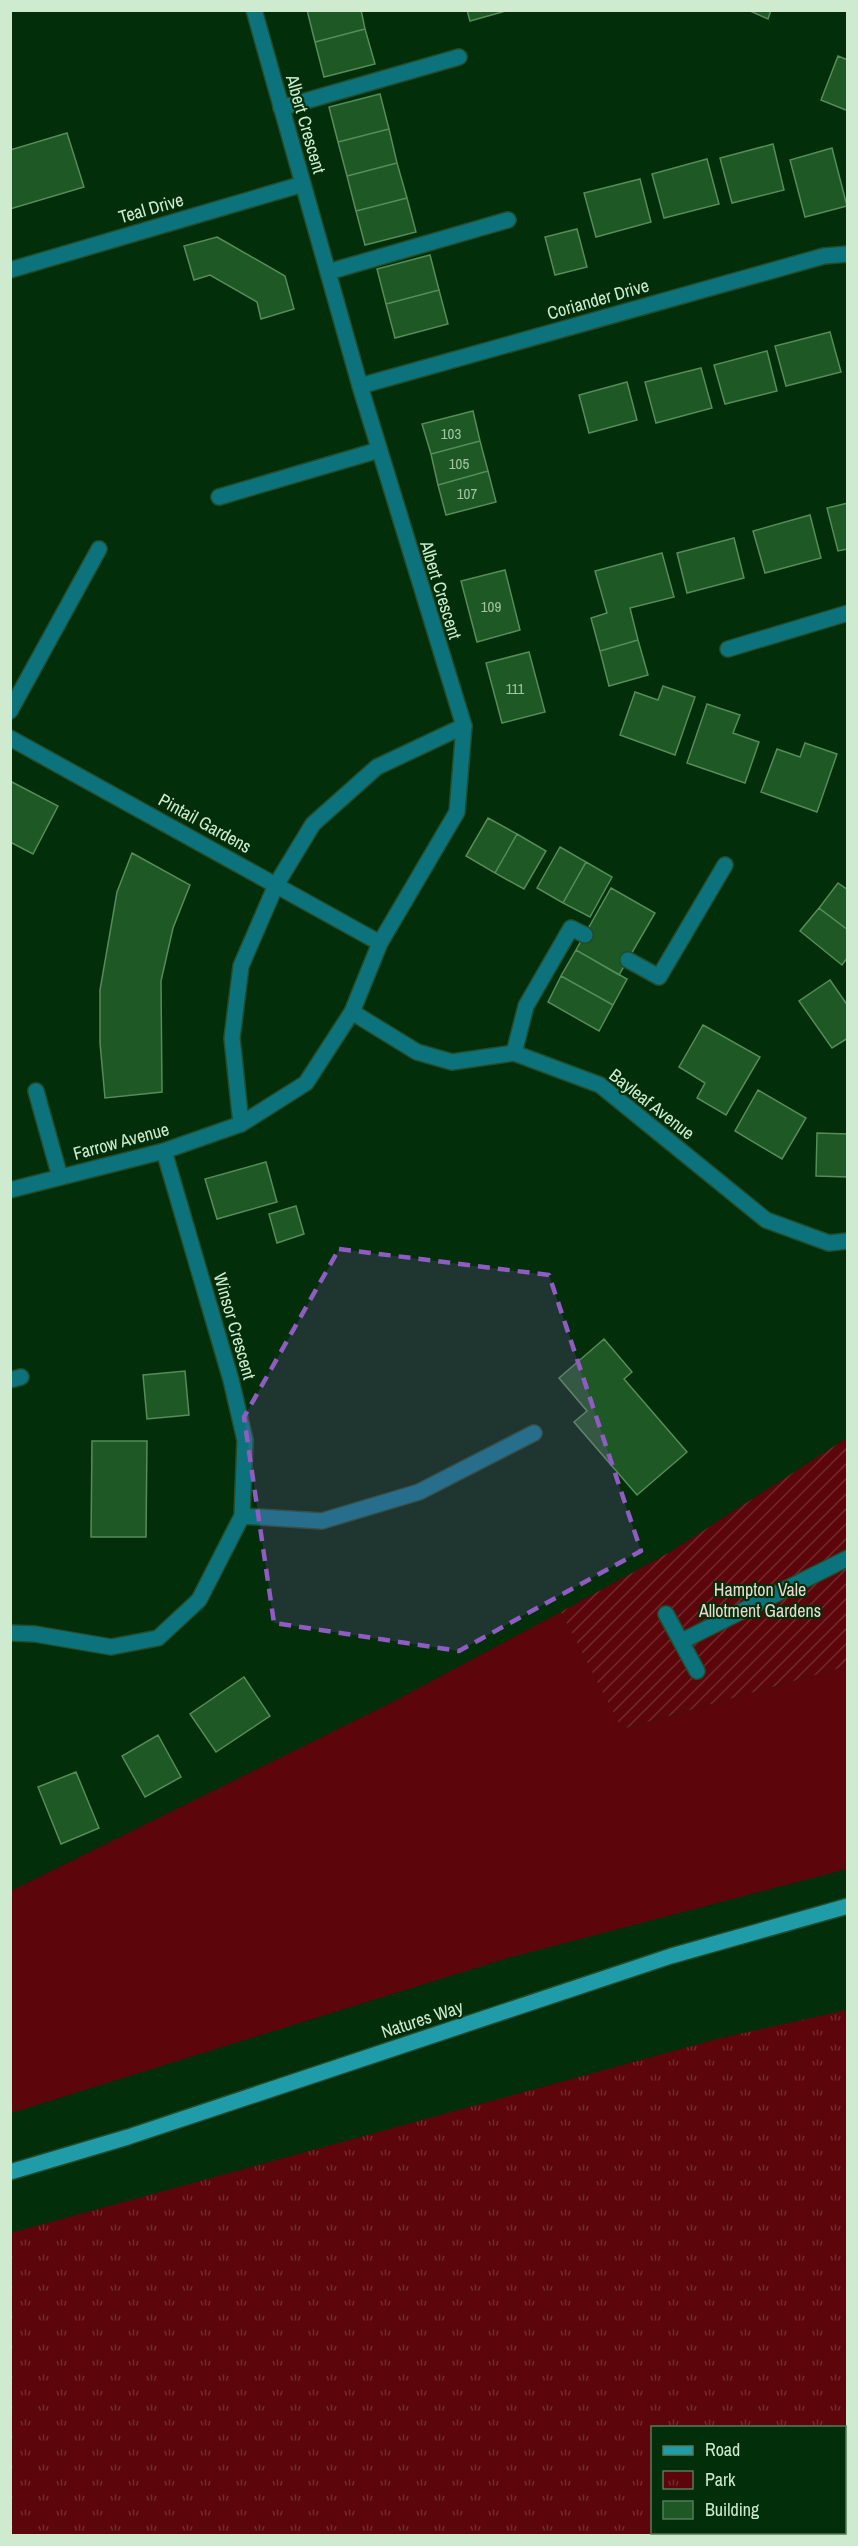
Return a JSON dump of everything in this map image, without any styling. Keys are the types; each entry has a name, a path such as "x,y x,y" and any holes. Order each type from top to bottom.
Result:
{"street":[{"name":"Albert Crescent","path":"241,1124 306,1083 352,1012 380,943 457,812 464,726 360,386 254,10"},
{"path":"281,108 459,57"},
{"name":"Teal Drive","path":"10,270 303,184"},
{"path":"328,272 508,220"},
{"name":"Coriander Drive","path":"360,386 824,256 848,254"},
{"path":"219,497 379,450"},
{"path":"10,711 99,549"},
{"path":"728,649 848,613"},
{"path":"241,1124 232,1038 241,966 276,885 313,824 377,767 464,726"},
{"name":"Pintail Gardens","path":"10,738 380,943"},
{"path":"628,960 659,977 725,865"},
{"path":"514,1053 526,1006 571,928 585,935"},
{"name":"Bayleaf Avenue","path":"352,1012 417,1052 452,1062 514,1053 600,1085 766,1220 829,1243 848,1241"},
{"path":"36,1091 60,1177"},
{"name":"Farrow Avenue","path":"10,1190 164,1150 241,1124"},
{"name":"Winsor Crescent","path":"10,1633 34,1634 111,1647 159,1638 199,1600 242,1516 245,1440 231,1380 164,1150"},
{"path":"242,1516 322,1521 419,1491 534,1433"},
{"path":"682,1641 848,1558"},
{"path":"666,1614 697,1671"},
{"name":"Natures Way","path":"10,2172 128,2137 671,1956 848,1906"}],"highlighted area":[{"path":"339,1249 549,1275 641,1551 459,1651 274,1623 244,1417"}],"green space":[{"name":"Hampton Vale Allotment Gardens","path":"847,1438 847,1666 622,1729 561,1612 672,1551"},
{"path":"561,1612 623,1729 847,1666 847,1869 508,1958 11,2113 11,1891 391,1703"},
{"path":"847,2010 847,2535 11,2535 11,2233 721,2038"}],"building":[{"path":"307,10 361,10 365,29 315,42"},
{"path":"467,10 506,10 506,11 470,21"},
{"path":"748,10 771,10 768,19"},
{"path":"365,29 375,64 324,77 315,42"},
{"path":"838,56 848,60 848,111 821,100"},
{"path":"380,94 389,129 338,142 329,107"},
{"path":"389,129 397,163 347,176 338,142"},
{"path":"67,133 84,187 10,209 10,150"},
{"path":"773,144 784,190 732,203 720,158"},
{"path":"832,148 847,206 805,217 790,160"},
{"path":"707,159 719,204 664,218 652,174"},
{"path":"397,163 407,198 356,211 347,176"},
{"path":"640,179 651,222 596,237 584,193"},
{"path":"407,198 416,232 365,245 356,211"},
{"path":"577,229 587,267 555,275 545,237"},
{"path":"217,237 285,276 294,309 261,319 257,302 210,275 194,280 184,246"},
{"path":"430,255 439,290 386,304 377,269"},
{"path":"439,290 448,324 395,338 386,304"},
{"path":"830,332 841,372 786,386 775,346"},
{"path":"767,351 777,391 725,404 714,365"},
{"path":"701,368 712,408 656,423 645,382"},
{"path":"627,382 637,420 589,433 579,395"},
{"path":"473,411 480,441 431,454 422,424"},
{"path":"480,441 488,471 438,485 431,454"},
{"path":"488,471 496,502 446,515 438,485"},
{"path":"848,503 848,549 838,551 827,508"},
{"path":"810,515 821,558 765,573 753,531"},
{"path":"734,538 744,578 687,593 677,553"},
{"path":"662,553 674,597 630,608 638,640 600,651 591,618 607,613 595,571"},
{"path":"505,570 520,630 477,642 461,581"},
{"path":"638,640 648,675 609,686 600,651"},
{"path":"529,652 545,712 502,723 486,663"},
{"path":"663,686 695,697 675,755 620,735 635,692 658,700"},
{"path":"707,704 740,715 733,733 759,742 745,783 687,763"},
{"path":"805,743 837,754 817,812 761,792 777,749 800,757"},
{"path":"10,781 58,806 33,854 10,842"},
{"path":"488,818 517,834 495,873 466,856"},
{"path":"517,834 546,851 524,889 495,873"},
{"path":"560,847 586,862 563,903 537,888"},
{"path":"132,853 190,885 173,928 161,981 162,1092 105,1098 100,1043 100,990 117,892"},
{"path":"586,862 612,877 590,917 563,903"},
{"path":"838,883 848,890 848,930 819,908"},
{"path":"611,888 655,913 619,975 576,950"},
{"path":"819,908 848,930 848,957 842,965 800,931"},
{"path":"576,950 627,979 613,1005 561,976"},
{"path":"561,976 613,1005 599,1031 548,1002"},
{"path":"830,980 848,1006 848,1038 832,1048 799,1001"},
{"path":"703,1025 760,1057 726,1115 697,1098 705,1083 679,1067"},
{"path":"758,1090 806,1118 782,1159 735,1131"},
{"path":"817,1133 848,1134 848,1177 816,1176"},
{"path":"266,1162 277,1202 217,1219 205,1179"},
{"path":"296,1206 304,1234 277,1243 269,1214"},
{"path":"604,1339 632,1372 624,1379 687,1452 637,1495 574,1422 587,1411 559,1378"},
{"path":"185,1371 189,1415 147,1419 143,1375"},
{"path":"92,1441 147,1441 146,1537 91,1537"},
{"path":"244,1677 270,1716 216,1752 190,1714"},
{"path":"158,1735 181,1777 145,1797 122,1756"},
{"path":"76,1772 99,1828 61,1844 38,1787"}]}
